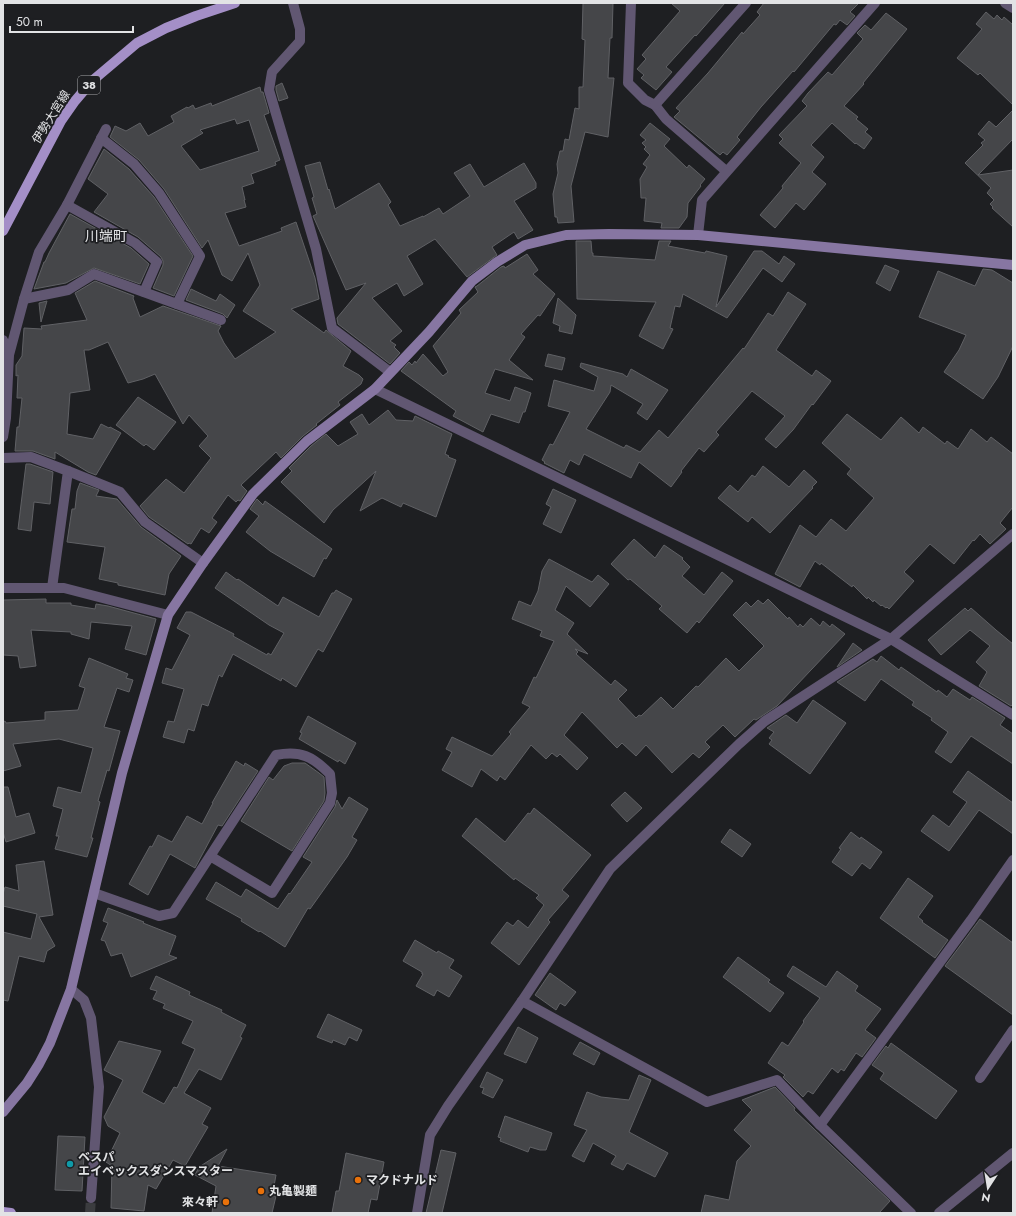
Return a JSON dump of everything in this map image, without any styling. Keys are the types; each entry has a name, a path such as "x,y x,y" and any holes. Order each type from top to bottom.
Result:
{"main road":[{"name":"伊勢大宮線","path":"3,230 61,121 92,81 137,43 166,28 235,3"},
{"path":"3,1212 11,1213"}],"street":[{"path":"293,3 300,29 300,42 272,72 269,90 316,249 332,328 390,372"},
{"path":"631,3 628,83 645,100 655,105 666,119 726,171"},
{"path":"655,105 746,3"},
{"path":"698,235 702,200 875,3"},
{"path":"1005,3 1013,8"},
{"path":"3,437 6,418 10,355 24,299 39,252 67,205 103,133 134,164 159,193 200,256 178,304"},
{"path":"67,205 135,243 157,262 144,292"},
{"path":"3,1112 27,1083 39,1064 50,1043 71,989 122,773 168,615 203,563 253,494 307,441 374,389 429,332 472,281 497,262 525,245 566,235 698,235 1013,265"},
{"path":"24,299 68,290 94,274 221,320"},
{"path":"3,340 10,355"},
{"path":"374,389 891,639 1013,715"},
{"path":"3,458 31,457 120,492 145,522 203,563"},
{"path":"52,588 68,471"},
{"path":"417,1213 430,1135 448,1106 522,1001 610,868 739,744 765,721 891,639 1013,534"},
{"path":"3,588 64,588 168,615"},
{"path":"94,893 159,916 173,913 210,856 276,756 287,753 298,753 305,755 316,761 330,774 332,793 330,803 272,893 210,856"},
{"path":"820,1125 971,920 1013,860"},
{"path":"71,989 84,1000 91,1018 98,1087 91,1198"},
{"path":"522,1001 707,1102 777,1080 820,1125 911,1213"},
{"path":"980,1078 1013,1030"},
{"path":"939,1213 1013,1153"}],"building":[{"path":"583,3 613,3 612,38 610,38 608,78 614,78 608,137 585,132 571,186 574,222 558,223 557,217 555,217 553,194 558,173 557,164 560,151 563,151 565,139 569,140 575,108 579,109 579,87 583,87 585,40 582,39"},
{"path":"671,3 725,3 666,67 672,72 656,90 641,78 644,75 637,69 646,59 642,55 680,11"},
{"path":"764,3 859,3 850,12 855,16 847,25 840,20 836,25 834,24 794,72 793,71 761,107 737,137 740,140 727,155 723,152 720,155 674,117 680,111 676,108 708,73 742,32 743,34 760,15 757,12"},
{"path":"986,12 994,19 997,15 1002,20 1004,17 1013,25 1013,105 980,73 978,75 957,58 982,29 976,24"},
{"path":"886,13 907,29 863,83 864,84 844,106 858,117 856,119 868,129 865,132 872,138 864,149 856,143 855,144 832,123 811,145 824,157 812,172 826,184 804,210 796,203 775,228 760,215 783,188 782,186 801,163 779,143 783,139 779,135 807,106 802,101 808,93 828,72 832,75 863,39 857,33 865,25 871,30"},
{"path":"282,83 288,98 279,101 276,86"},
{"path":"260,87 261,92 263,92 269,113 264,115 280,160 275,162 276,165 251,174 254,183 242,187 246,207 225,213 239,246 282,231 281,228 296,222 315,278 319,299 291,309 324,333 326,330 351,351 343,366 363,379 361,384 338,402 340,405 316,424 317,425 303,436 281,458 276,452 241,485 247,491 240,501 238,500 236,502 228,495 212,518 217,522 209,533 201,528 191,544 188,544 149,517 140,506 166,479 184,493 211,458 199,446 208,436 189,415 183,424 155,374 128,383 108,342 89,350 84,350 90,390 70,393 67,434 93,439 101,424 121,433 96,475 88,472 55,452 55,459 33,451 15,451 22,398 17,398 18,375 16,376 16,365 22,356 24,328 42,329 41,326 87,320 75,293 95,281 134,296 133,298 140,317 163,306 221,326 218,331 235,359 276,332 243,311 260,285 248,253 232,281 222,275 208,240 202,248 164,189 139,160 110,137 115,126 126,131 140,123 148,136 174,122 171,116 187,107 188,108 193,105 195,109 211,103 212,106","holes":["235,119 237,124 249,120 259,151 200,170 181,146 203,133 200,130"]},
{"path":"1013,110 1013,139 978,175 1013,170 1013,227 992,208 993,207 990,204 994,200 987,193 991,188 965,163 983,145 981,143 985,140 978,134 989,121 996,127"},
{"path":"650,123 670,139 664,146 687,168 689,165 705,179 688,203 687,217 679,228 661,228 662,223 644,221 646,198 641,198 640,179 647,167 643,164 650,155 644,149 646,147 642,143 646,140 640,135"},
{"path":"104,149 129,169 154,197 193,256 174,296 153,288 163,265 161,257 138,237 94,212 108,194 88,179"},
{"path":"320,162 335,209 379,183 391,202 388,205 400,226 423,217 439,208 443,214 470,196 454,173 470,164 484,187 524,163 536,183 536,188 514,201 533,230 518,239 514,232 492,247 497,255 467,277 435,239 407,256 423,284 404,296 397,283 372,298 402,331 390,341 396,345 394,347 400,353 390,364 338,324 337,318 366,283 346,290 313,216 317,214 312,198 314,197 305,166"},
{"path":"70,214 131,248 149,264 140,284 94,268 66,283 34,289 44,262"},
{"path":"576,241 591,241 593,256 655,260 659,241 671,241 668,246 705,253 706,251 727,256 716,307 754,251 762,251 779,264 784,256 795,264 782,282 763,268 727,318 683,294 680,307 675,306 670,328 673,329 663,349 639,336 656,302 577,299"},
{"path":"527,254 538,270 533,274 555,294 540,316 538,315 521,334 525,337 509,360 533,380 495,369 485,393 510,401 515,387 531,393 525,412 523,412 519,423 491,414 483,432 453,416 456,411 401,371 409,362 412,365 415,361 416,363 423,354 443,376 448,372 433,346 461,313 459,310 478,292 475,287 501,267 504,266 505,268"},
{"path":"885,265 899,271 890,291 876,283"},
{"path":"983,269 992,270 1013,283 1013,346 998,377 983,399 944,372 959,350 966,335 919,317 938,271 975,286"},
{"path":"191,289 216,301 220,294 235,305 227,318 223,314 186,300"},
{"path":"788,292 806,304 776,350 812,376 816,370 831,381 793,430 776,448 765,439 785,416 752,391 716,432 719,435 704,452 699,448 681,471 682,472 671,487 639,462 631,478 584,454 579,465 570,460 564,473 544,463 545,462 542,460 550,444 553,445 570,412 548,406 554,380 594,391 598,377 580,367 581,363 623,374 627,377 631,369 668,390 647,420 637,413 643,404 611,385 610,392 586,429 624,448 626,445 640,452 659,430 668,438 743,348 744,349 768,313 773,316"},
{"path":"558,298 576,315 572,334 559,331 560,326 553,323"},
{"path":"47,301 41,322 39,303"},
{"path":"548,354 565,358 562,370 545,366"},
{"path":"138,397 176,422 154,450 146,444 144,446 116,425"},
{"path":"388,410 396,420 413,421 415,416 452,434 445,454 456,460 436,517 403,503 401,507 382,498 360,511 376,471 333,510 324,523 281,482 292,471 289,468 311,446 326,434 338,446 358,434 350,422 362,414 369,425"},
{"path":"847,414 881,440 901,417 919,433 923,427 945,444 947,441 958,449 971,429 987,442 991,437 1013,454 1013,507 1000,523 1006,529 990,544 980,534 974,541 973,540 954,564 930,544 904,572 914,581 889,609 882,605 881,606 874,600 873,602 868,597 867,599 853,585 852,587 821,563 820,565 815,561 800,587 775,574 800,525 816,537 831,519 846,531 874,498 847,474 851,469 822,443"},
{"path":"26,464 53,472 50,504 34,502 31,531 18,529"},
{"path":"763,466 789,487 804,470 817,482 770,533 752,517 748,522 718,498 730,485 738,492 752,475 755,477"},
{"path":"80,483 99,490 96,496 117,499 141,527 181,556 169,574 165,595 118,585 118,583 99,579 105,547 67,542 72,509 75,509 77,491"},
{"path":"553,489 576,500 561,533 543,524 551,507 546,504"},
{"path":"257,499 263,505 265,501 332,549 326,559 324,558 314,577 270,551 246,532 259,516 250,509"},
{"path":"634,539 655,558 664,545 683,558 682,559 690,567 682,576 704,595 722,572 733,581 699,623 697,621 687,633 659,609 662,606 630,579 628,580 611,564"},
{"path":"549,559 592,582 598,575 609,584 590,607 566,586 555,610 574,623 567,634 588,654 575,649 578,652 576,654 611,685 615,680 627,690 618,699 636,718 639,715 641,716 661,697 673,709 696,686 698,687 726,658 739,671 764,646 733,615 746,602 751,607 758,600 763,604 768,599 798,627 800,624 803,627 811,618 820,626 823,621 830,627 832,624 845,634 777,706 756,720 754,719 735,737 723,725 705,742 710,747 699,758 693,753 672,773 646,745 636,756 622,743 617,748 582,712 564,735 588,758 577,770 560,754 557,757 552,753 546,759 531,745 505,780 500,776 497,781 481,769 472,787 442,770 452,752 446,749 452,737 492,756 511,734 509,732 530,707 522,703 534,677 536,678 554,641 540,636 542,631 512,619 519,601 531,606 538,591 542,571"},
{"path":"226,572 278,606 283,597 319,617 332,593 336,590 352,599 323,652 318,649 296,687 282,678 281,681 233,654 222,677 219,675 208,706 202,704 194,731 188,729 184,743 163,737 168,721 174,722 184,689 162,683 166,668 172,670 190,635 177,628 186,612 191,612 234,634 233,636 267,655 268,653 271,655 284,633 269,625 215,588"},
{"path":"46,599 46,603 71,603 71,605 95,609 96,604 108,606 156,619 146,655 125,649 132,626 91,622 89,639 71,634 71,632 31,630 36,666 20,668 18,656 3,655 3,600"},
{"path":"965,608 968,611 971,608 1013,644 1013,704 1011,706 979,686 987,672 976,662 990,646 970,630 941,655 928,640"},
{"path":"853,643 862,650 837,667"},
{"path":"881,656 899,670 901,667 937,692 938,690 947,697 953,689 970,700 972,697 1005,718 1000,725 1013,734 1013,764 971,736 951,763 935,752 948,732 931,720 932,718 912,705 914,702 881,679 865,701 837,682 873,659 877,662"},
{"path":"89,658 128,674 126,678 133,680 129,692 117,688 104,727 120,731 109,771 107,770 98,801 100,802 91,838 93,838 87,857 55,849 59,836 56,836 63,809 53,806 58,787 81,793 93,748 59,739 13,744 21,766 3,771 3,722 45,720 45,712 78,710 85,688 79,686"},
{"path":"813,700 846,723 810,774 769,744 772,740 769,738 774,732 767,728 786,715 797,723"},
{"path":"308,716 356,743 345,764 339,760 338,762 299,739 302,733 300,732"},
{"path":"236,761 244,766 245,763 258,771 222,826 218,825 195,868 170,854 148,895 129,884 150,846 152,847 158,835 172,842 187,816 202,824"},
{"path":"292,763 305,763 324,777 325,793 324,801 292,851 241,821 269,777 273,780 284,766"},
{"path":"968,771 1013,803 1013,834 979,810 949,851 921,831 933,815 949,827 967,802 953,792"},
{"path":"3,787 8,787 16,817 29,813 35,833 6,842 3,832"},
{"path":"625,792 642,808 627,822 611,805"},
{"path":"349,797 368,809 352,837 357,840 347,857 310,909 308,908 285,947 241,921 242,919 206,899 216,882 241,897 246,889 278,909 312,862 303,857 335,807 337,800 342,809"},
{"path":"534,808 591,855 562,890 569,896 548,920 550,922 519,965 491,943 507,922 513,926 518,920 528,928 544,905 536,898 539,895 515,878 514,880 462,836 476,818 505,842 528,813 530,814"},
{"path":"730,829 751,844 742,857 721,842"},
{"path":"851,832 860,839 861,837 882,852 870,869 862,863 852,876 832,862 841,849 839,848"},
{"path":"44,861 53,915 39,917 55,946 47,951 44,962 19,956 8,1001 3,1000 3,932 31,939 37,914 3,906 3,894 5,887 19,891 16,865"},
{"path":"908,878 933,896 918,917 923,921 922,922 948,940 935,958 880,918"},
{"path":"108,908 176,936 169,955 177,958 131,977 122,953 111,956 105,941 101,940 108,923 103,921"},
{"path":"980,919 1013,943 1013,1015 945,966"},
{"path":"415,940 437,953 438,951 454,960 449,968 462,976 449,997 437,990 434,996 416,986 423,974 422,972 403,961"},
{"path":"738,957 770,980 768,982 784,993 770,1012 723,977"},
{"path":"793,966 826,987 837,971 858,986 855,991 881,1009 865,1030 876,1038 862,1057 856,1053 844,1071 841,1069 838,1073 832,1068 813,1094 808,1091 803,1097 783,1077 785,1075 768,1063 782,1042 788,1046 804,1022 803,1021 820,998 787,976"},
{"path":"550,973 576,992 565,1006 560,1003 556,1010 535,995"},
{"path":"156,976 190,992 189,995 222,1010 221,1012 246,1025 240,1037 242,1038 221,1080 199,1069 184,1093 211,1108 202,1124 208,1127 185,1166 173,1160 156,1189 148,1185 144,1211 111,1208 112,1166 106,1162 120,1133 108,1126 104,1117 123,1080 104,1070 119,1041 161,1051 142,1092 164,1104 174,1087 177,1088 195,1049 182,1043 193,1021 163,1008 165,1004 153,999 157,991 150,989"},
{"path":"328,1014 362,1030 357,1041 349,1037 345,1045 333,1040 332,1043 317,1037"},
{"path":"518,1027 538,1038 526,1063 504,1054"},
{"path":"580,1042 600,1053 594,1065 573,1054"},
{"path":"891,1043 957,1091 936,1119 880,1079 884,1073 872,1065 886,1046 888,1048"},
{"path":"487,1072 503,1080 493,1098 482,1093 484,1088 480,1087"},
{"path":"639,1075 651,1080 629,1132 668,1153 655,1177 627,1163 623,1170 611,1164 616,1156 593,1143 584,1162 572,1156 587,1130 574,1125 587,1092 601,1097 629,1100"},
{"path":"775,1087 795,1108 794,1110 890,1201 879,1213 701,1213 705,1195 729,1200 737,1161 751,1146 734,1130 752,1110 742,1100"},
{"path":"505,1116 552,1133 546,1150 530,1147 528,1152 500,1141 501,1138 498,1137"},
{"name":"ベスパ エイベックスダンスマスター","path":"58,1136 85,1137 82,1191 55,1190"},
{"path":"227,1149 218,1166 276,1175 274,1196 276,1196 272,1213 212,1213 216,1186 195,1175 199,1167"},
{"path":"441,1150 456,1153 442,1213 426,1213"},
{"name":"マクドナルド","path":"346,1153 384,1162 377,1200 371,1199 368,1213 332,1213 336,1191 339,1191"}],"tunnel":[{"path":"90,1213 91,1198"}],"place":[{"name":"ベスパ エイベックスダンスマスター","path":"70,1164"},
{"name":"マクドナルド","path":"358,1180"},
{"name":"丸亀製麺","path":"261,1191"},
{"name":"來々軒","path":"226,1202"}],"district":[{"name":"川端町","path":"106,236"}]}
